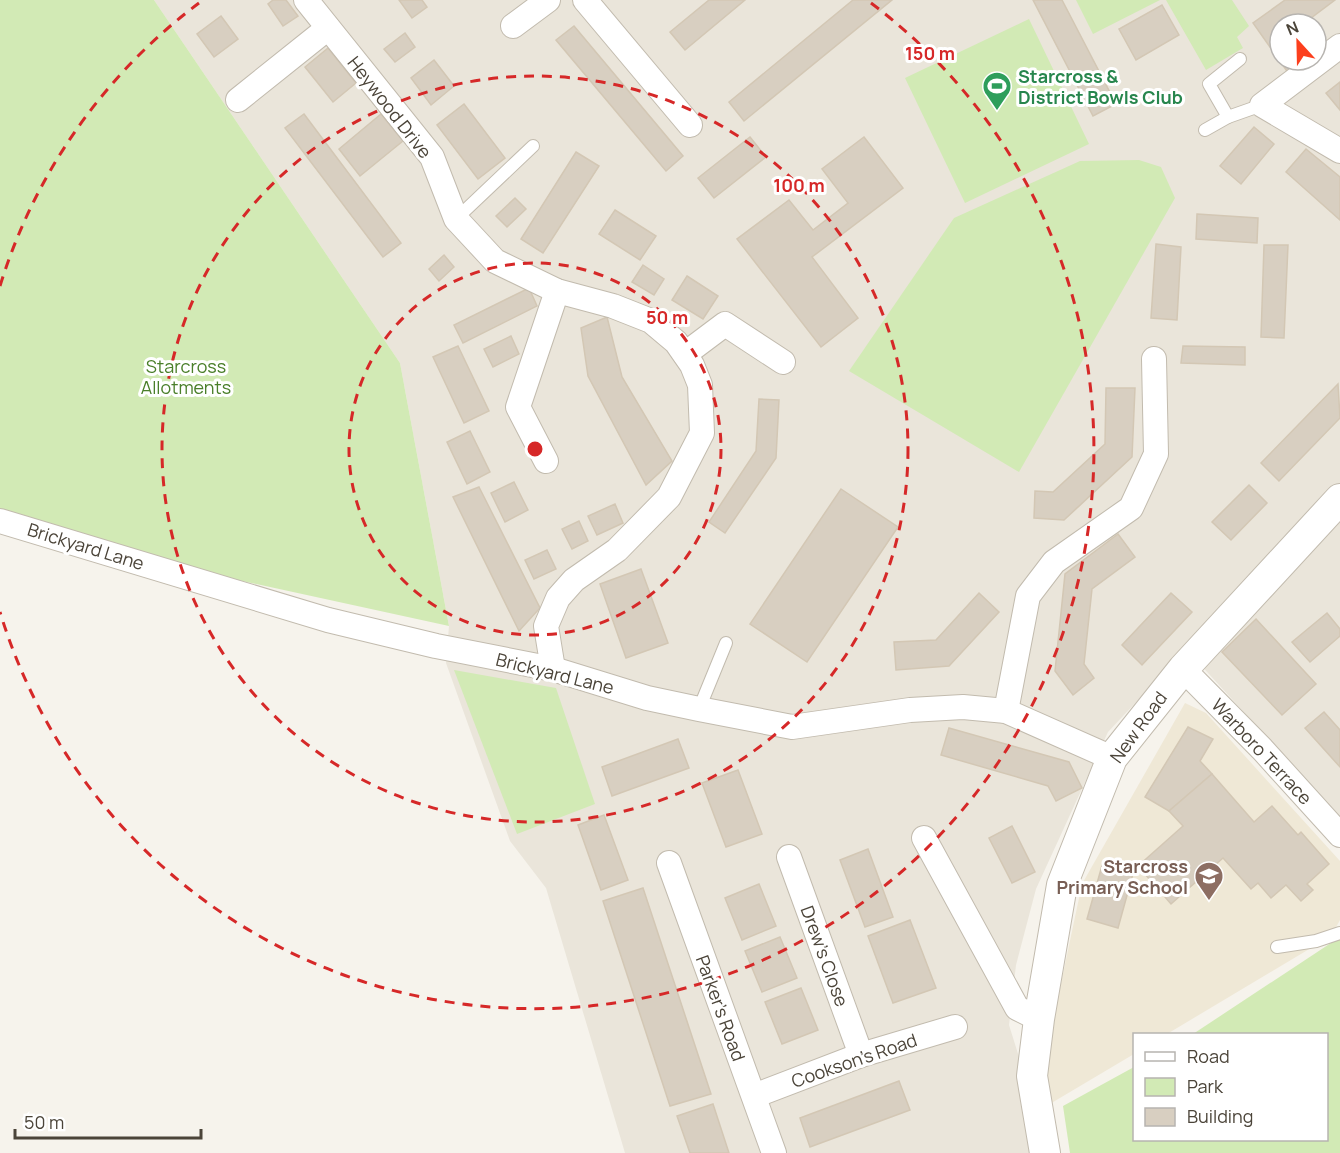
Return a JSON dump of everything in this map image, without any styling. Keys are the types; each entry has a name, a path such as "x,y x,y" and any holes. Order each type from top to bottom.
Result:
{"street":[{"name":"Heywood Drive","path":"306,0 432,157 456,219 495,261 557,291 613,306 651,321 676,342 685,354 700,385 702,432 669,497 617,550 574,580 558,598 546,626 553,669"},
{"path":"513,26 548,0"},
{"path":"585,0 690,125"},
{"path":"238,100 328,28"},
{"path":"1340,46 1262,105 1340,151"},
{"path":"546,461 518,407 557,291"},
{"path":"685,354 725,324 783,362"},
{"path":"1006,711 1028,596 1054,562 1131,508 1156,454 1154,359"},
{"name":"New Road","path":"1045,1153 1032,1076 1039,1019 1062,885 1112,758 1183,669 1340,500"},
{"name":"Brickyard Lane","path":"0,521 328,620 436,646 553,669 647,698 792,727 833,723 910,710 963,707 1006,711 1112,758"},
{"name":"Warboro Terrace","path":"1183,669 1262,748 1340,834"},
{"path":"924,838 1017,1008 1039,1019"},
{"name":"Drew's Close","path":"789,858 861,1055"},
{"name":"Parker's Road","path":"669,863 774,1153"},
{"name":"Cookson's Road","path":"754,1096 861,1055 955,1027"}],"lane":[{"path":"1228,117 1209,84 1240,59"},
{"path":"1205,130 1228,117 1262,105"},
{"path":"456,219 533,146"},
{"path":"699,709 726,644"},
{"path":"1277,946 1316,941 1340,933"}],"shaded area":[{"path":"154,0 1340,0 1340,817 1186,649 1108,732 1036,889 1016,965 1009,1025 1049,1153 625,1153 546,888 510,841 446,663 449,626 400,363"},
{"name":"Starcross Primary School","path":"1185,703 1206,713 1340,861 1340,920 1331,936 1169,1033 1133,1033 1133,1055 1038,1111 1053,1021 1082,884"}],"green space":[{"name":"Starcross Allotments","path":"0,0 154,0 400,363 449,626 173,566 0,513"},
{"path":"1076,0 1160,0 1093,34"},
{"path":"1166,0 1232,0 1249,26 1237,37 1243,48 1206,70"},
{"name":"Starcross & District Bowls Club","path":"1029,19 1089,144 965,203 905,78"},
{"path":"1139,160 1161,167 1175,198 1019,472 849,371 954,218 1080,161"},
{"path":"454,670 556,688 595,804 517,834"},
{"path":"1340,937 1340,1153 1070,1153 1063,1106 1133,1068 1133,1141 1328,1141 1328,1033 1195,1033"}],"building":[{"path":"273,0 286,0 298,16 283,26 268,4"},
{"path":"399,0 422,0 427,7 412,18"},
{"path":"709,0 745,0 685,50 670,32"},
{"path":"853,0 892,0 744,121 729,102"},
{"path":"1033,0 1062,0 1116,104 1093,116"},
{"path":"1285,0 1335,0 1319,12 1268,12"},
{"path":"1162,5 1179,35 1136,60 1119,29"},
{"path":"1268,12 1268,44 1253,23"},
{"path":"221,16 238,39 214,57 197,34"},
{"path":"574,26 683,156 666,171 556,40"},
{"path":"405,33 415,47 395,62 384,49"},
{"path":"328,48 356,83 333,102 305,67"},
{"path":"434,60 454,86 431,105 411,78"},
{"path":"1340,82 1340,110 1326,93"},
{"path":"464,104 505,158 478,179 437,125"},
{"path":"304,114 401,243 383,257 285,128"},
{"path":"381,114 403,141 360,176 339,149"},
{"path":"1254,127 1274,144 1241,184 1220,166"},
{"path":"750,137 766,157 714,198 698,178"},
{"path":"864,137 903,188 812,257 858,318 821,347 737,239 789,200 813,230 848,203 822,169"},
{"path":"1306,149 1340,177 1340,220 1286,172"},
{"path":"576,152 599,166 543,253 521,239"},
{"path":"515,198 526,209 507,227 496,216"},
{"path":"615,210 656,236 640,260 599,234"},
{"path":"1197,214 1258,218 1257,243 1196,239"},
{"path":"1156,244 1181,247 1177,320 1151,318"},
{"path":"1264,245 1288,245 1284,338 1261,337"},
{"path":"444,255 454,267 439,281 429,269"},
{"path":"643,265 664,279 654,295 632,282"},
{"path":"687,276 718,296 703,319 672,300"},
{"path":"529,288 537,306 463,343 454,325"},
{"path":"607,317 622,377 672,461 646,485 588,376 581,328"},
{"path":"511,336 519,354 493,367 484,349"},
{"path":"458,346 489,411 464,423 433,357"},
{"path":"1183,346 1245,347 1245,365 1181,363"},
{"path":"1338,384 1340,418 1279,481 1261,463"},
{"path":"1106,388 1135,388 1132,457 1064,520 1034,518 1035,491 1053,492 1105,444"},
{"path":"759,399 779,400 776,458 725,533 709,522 756,451"},
{"path":"470,431 490,472 467,484 447,442"},
{"path":"514,482 528,510 505,522 491,493"},
{"path":"1249,485 1267,503 1231,540 1212,522"},
{"path":"479,487 540,608 519,631 453,497"},
{"path":"841,489 898,527 807,662 750,624"},
{"path":"615,504 623,523 597,535 588,516"},
{"path":"579,521 588,541 572,549 562,529"},
{"path":"1118,534 1135,557 1092,589 1084,664 1094,678 1073,695 1055,671 1065,574"},
{"path":"547,550 556,569 534,579 525,560"},
{"path":"641,569 668,643 626,658 600,584"},
{"path":"979,593 999,612 949,666 896,670 894,642 936,640"},
{"path":"1171,593 1192,612 1142,665 1122,645"},
{"path":"1327,613 1340,629 1340,636 1310,662 1292,642"},
{"path":"1256,619 1316,684 1282,715 1222,652"},
{"path":"1324,712 1340,730 1340,767 1305,728"},
{"path":"1188,727 1213,739 1200,761 1212,774 1169,811 1145,797"},
{"path":"949,728 1069,762 1082,788 1056,801 1048,786 941,755"},
{"path":"678,739 689,768 612,796 602,767"},
{"path":"738,770 762,834 726,847 702,783"},
{"path":"1212,774 1254,822 1272,806 1298,835 1301,832 1329,864 1307,884 1313,890 1301,901 1286,885 1271,898 1258,883 1251,889 1223,858 1171,904 1138,866 1183,826 1169,811"},
{"path":"604,815 628,880 601,890 578,825"},
{"path":"1012,826 1035,872 1012,883 989,838"},
{"path":"868,849 893,917 865,927 840,860"},
{"path":"1103,862 1134,870 1118,928 1087,919"},
{"path":"759,884 776,926 742,940 725,898"},
{"path":"643,888 711,1094 670,1106 603,901"},
{"path":"910,920 936,988 893,1003 868,936"},
{"path":"780,937 797,978 762,992 745,951"},
{"path":"801,988 818,1030 782,1044 765,1002"},
{"path":"899,1081 910,1110 810,1147 800,1118"},
{"path":"713,1104 729,1153 690,1153 677,1116"}],"place":[{"name":"Starcross & District Bowls Club","path":"997,112"},
{"name":"Starcross Primary School","path":"1209,902"}]}
